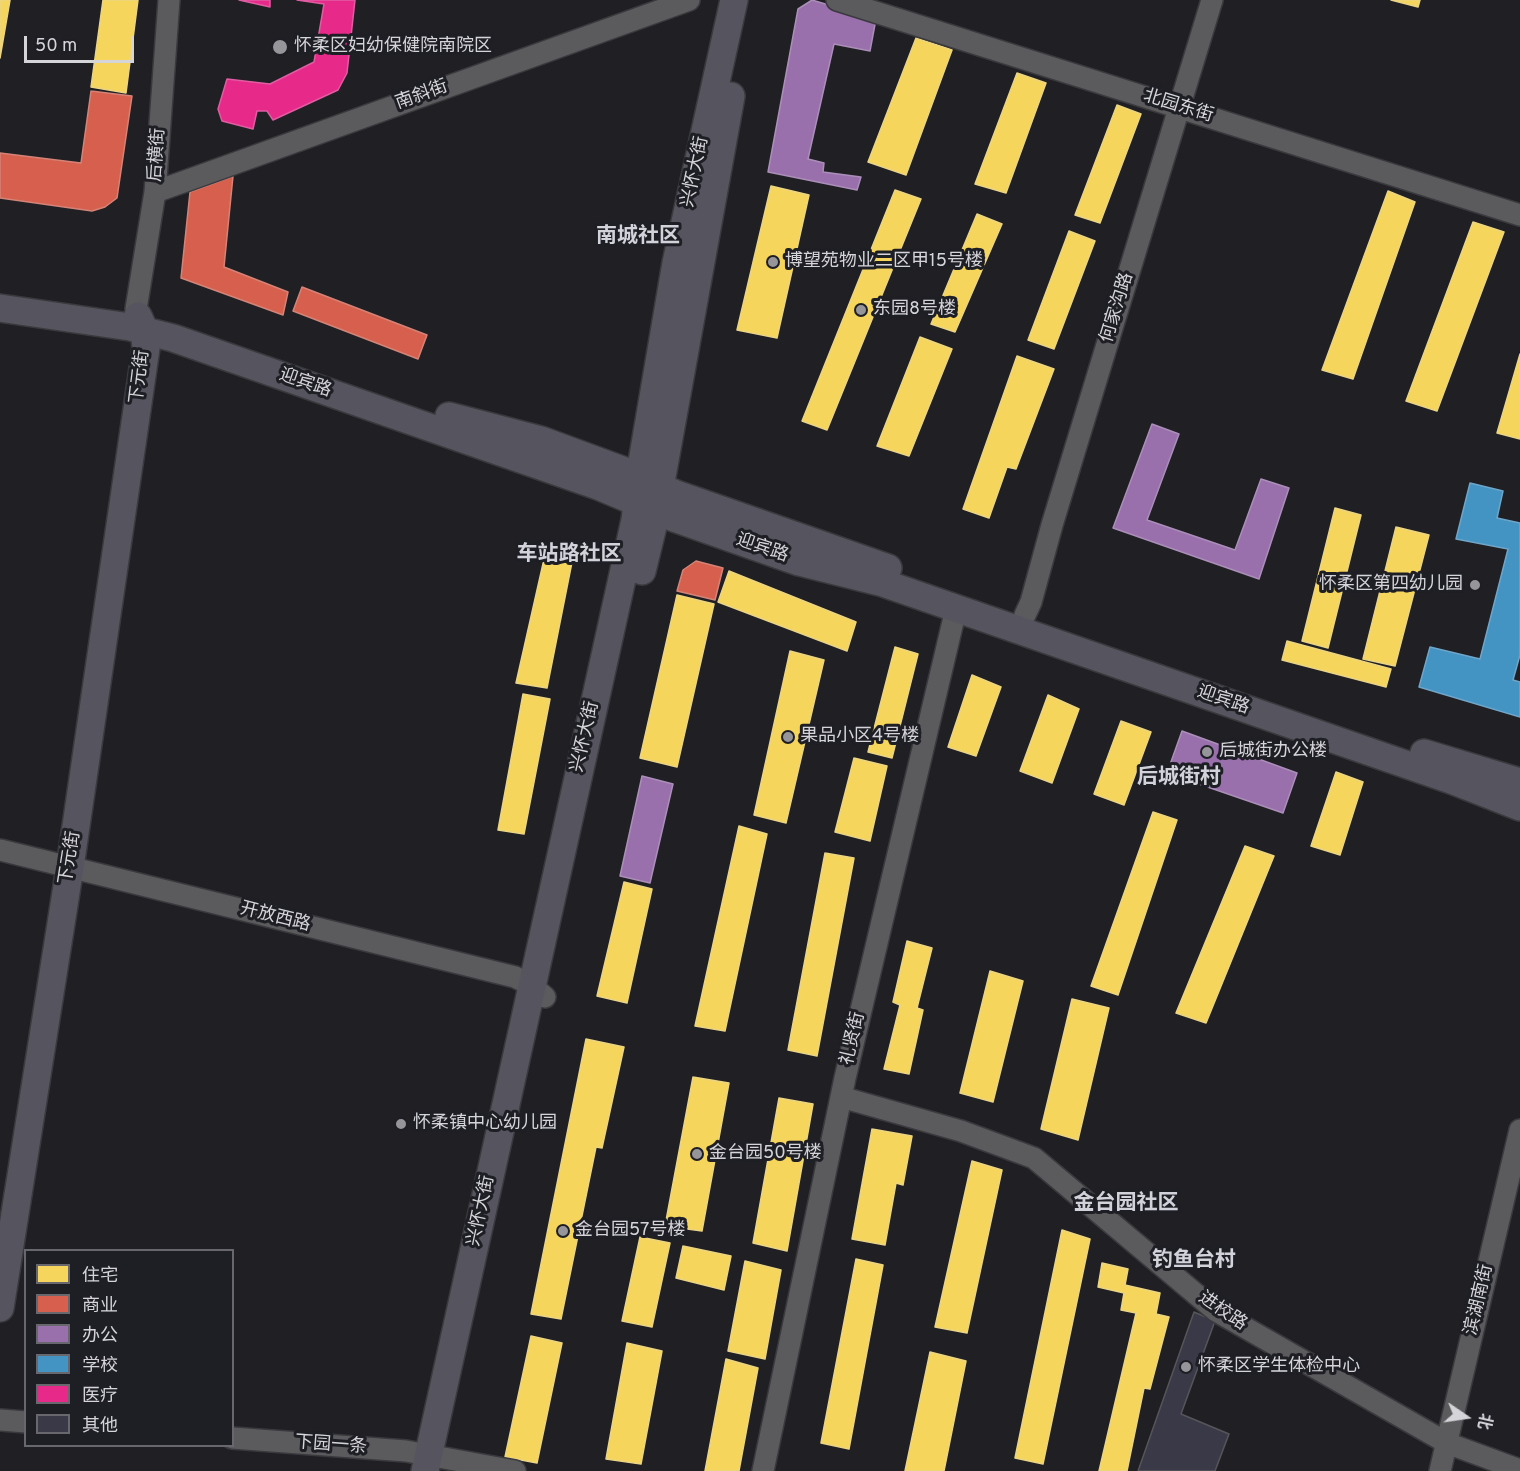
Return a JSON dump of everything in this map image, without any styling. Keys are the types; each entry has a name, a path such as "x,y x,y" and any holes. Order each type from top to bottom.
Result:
{"main road":[{"name":"兴怀大街","path":"648,494 676,263 734,0"},
{"name":"兴怀大街","path":"435,1464 538,991 635,519 648,494 748,0"},
{"name":"迎宾路","path":"0,292 137,322 598,486 648,494 1024,615 1383,739 1520,782"},
{"name":"迎宾路","path":"0,308 137,322"},
{"name":"下元街","path":"0,1308 62,865 126,370 137,322"},
{"name":"迎宾路","path":"648,494 674,518 800,562 883,583 1450,780 1520,807"},
{"name":"下元街","path":"0,1206 62,865"}],"street":[{"name":"后横街","path":"137,322 155,192 169,0"},
{"name":"南斜街","path":"155,192 689,0"},
{"name":"北园东街","path":"837,0 1520,215"},
{"name":"何家沟路","path":"1024,615 1031,602 1052,525 1212,0"},
{"name":"礼贤街","path":"763,1471 841,1097 956,609"},
{"name":"开放西路","path":"0,850 515,977 538,991"},
{"name":"进校路","path":"841,1097 961,1131 1034,1158 1216,1311 1447,1443 1520,1470"},
{"name":"滨湖南街","path":"1440,1471 1520,1130"},
{"path":"0,1420 24,1422"},
{"name":"下园一条","path":"234,1438 406,1451 435,1464 515,1471"}],"building: 住宅":[{"path":"0,0 10,0 0,58"},
{"path":"103,0 138,0 126,93 91,87"},
{"path":"1391,0 1420,0 1418,7"},
{"path":"916,38 952,50 906,175 868,162"},
{"path":"1017,73 1046,83 1006,193 975,184"},
{"path":"1117,105 1141,114 1100,223 1075,215"},
{"name":"博望苑物业二区甲15号楼","path":"771,186 809,195 777,338 737,330"},
{"name":"东园8号楼","path":"895,190 921,199 827,430 802,421"},
{"path":"1388,191 1415,202 1353,379 1322,370"},
{"path":"977,214 1002,224 955,332 931,324"},
{"path":"1473,222 1504,232 1437,411 1406,401"},
{"path":"1069,231 1095,241 1054,349 1028,340"},
{"path":"920,337 952,349 909,456 877,446"},
{"path":"1520,354 1520,439 1497,433"},
{"path":"1017,356 1054,369 1016,469 1007,467 989,518 963,509"},
{"path":"1335,508 1361,515 1328,648 1302,641"},
{"path":"1396,527 1429,535 1395,666 1363,659"},
{"path":"547,546 574,552 547,688 516,683"},
{"path":"729,571 856,622 847,651 718,602"},
{"path":"677,595 714,604 677,767 640,758"},
{"path":"1287,641 1391,669 1386,687 1282,660"},
{"path":"895,647 918,654 892,758 868,752"},
{"name":"果品小区4号楼","path":"790,651 824,660 786,823 754,815"},
{"path":"972,675 1001,687 976,756 948,747"},
{"path":"523,694 550,699 524,834 498,830"},
{"path":"1048,695 1079,709 1052,783 1020,771"},
{"path":"1121,721 1151,732 1124,805 1094,794"},
{"path":"854,758 887,766 870,841 835,832"},
{"path":"1336,772 1363,782 1340,855 1311,846"},
{"path":"1153,812 1177,820 1118,995 1091,986"},
{"path":"739,826 767,834 725,1031 695,1026"},
{"path":"1245,846 1274,856 1206,1023 1176,1013"},
{"path":"825,853 854,858 817,1056 788,1050"},
{"path":"624,882 652,889 627,1003 597,996"},
{"path":"907,941 932,948 917,1008 923,1010 909,1074 884,1069 900,1005 893,1002"},
{"path":"990,971 1023,981 993,1102 960,1093"},
{"path":"1072,999 1109,1008 1078,1140 1041,1129"},
{"name":"金台园57号楼","path":"586,1039 624,1047 602,1148 596,1147 561,1319 531,1314"},
{"name":"金台园50号楼","path":"693,1077 729,1083 702,1231 665,1226"},
{"path":"779,1098 813,1104 787,1251 753,1243"},
{"path":"872,1129 912,1136 903,1185 896,1183 885,1245 852,1239"},
{"path":"972,1161 1002,1170 967,1333 935,1327"},
{"path":"1062,1230 1090,1239 1043,1464 1015,1458"},
{"path":"640,1237 670,1243 652,1327 622,1321"},
{"path":"683,1246 731,1256 724,1290 676,1278"},
{"path":"856,1259 883,1265 849,1449 821,1443"},
{"path":"745,1261 781,1270 765,1359 728,1351"},
{"path":"1102,1263 1128,1269 1125,1285 1160,1293 1156,1314 1169,1317 1150,1389 1144,1388 1127,1471 1099,1471 1136,1313 1121,1310 1124,1293 1098,1287"},
{"path":"531,1336 562,1343 537,1463 505,1457"},
{"path":"627,1343 662,1351 641,1464 606,1459"},
{"path":"930,1352 966,1361 944,1471 905,1471"},
{"path":"726,1359 758,1368 739,1471 705,1471"}],"building: 商业":[{"path":"91,91 132,96 117,198 105,207 92,211 0,198 0,153 81,163"},
{"path":"233,176 224,267 288,292 283,315 181,278 190,192"},
{"path":"302,287 427,335 418,359 293,311"},
{"path":"696,561 723,568 715,600 677,591 683,570"}],"building: 办公":[{"path":"812,0 876,19 870,51 834,44 808,159 824,163 823,172 861,177 857,190 768,172 798,9"},
{"path":"1152,424 1179,434 1147,520 1235,550 1261,479 1289,488 1259,579 1113,528"},
{"name":"后城街办公楼","path":"1182,731 1297,773 1283,813 1167,773"},
{"path":"642,776 673,784 650,883 620,876"}],"building: 学校":[{"path":"1470,483 1503,491 1497,518 1520,523 1520,655 1513,680 1520,682 1520,717 1419,687 1430,647 1480,659 1508,549 1456,539"}],"building: 医疗":[{"path":"239,0 270,0 270,7"},
{"path":"297,0 355,0 347,73 338,90 273,120 267,111 257,111 253,129 222,121 218,109 227,79 270,84 314,62 324,4"}],"building: 其他":[{"name":"怀柔区学生体检中心","path":"1194,1312 1215,1321 1181,1414 1229,1434 1215,1471 1138,1471"}],"place":[{"name":"怀柔区妇幼保健院南院区","path":"280,47"},
{"name":"博望苑物业二区甲15号楼","path":"773,262"},
{"name":"东园8号楼","path":"861,310"},
{"name":"怀柔区第四幼儿园","path":"1475,585"},
{"name":"果品小区4号楼","path":"788,737"},
{"name":"后城街办公楼","path":"1207,752"},
{"name":"怀柔镇中心幼儿园","path":"401,1124"},
{"name":"金台园50号楼","path":"697,1154"},
{"name":"金台园57号楼","path":"563,1231"},
{"name":"怀柔区学生体检中心","path":"1186,1367"}],"district":[{"name":"南城社区","path":"638,238"},
{"name":"车站路社区","path":"569,556"},
{"name":"后城街村","path":"1179,779"},
{"name":"金台园社区","path":"1126,1205"},
{"name":"钓鱼台村","path":"1194,1262"}]}
